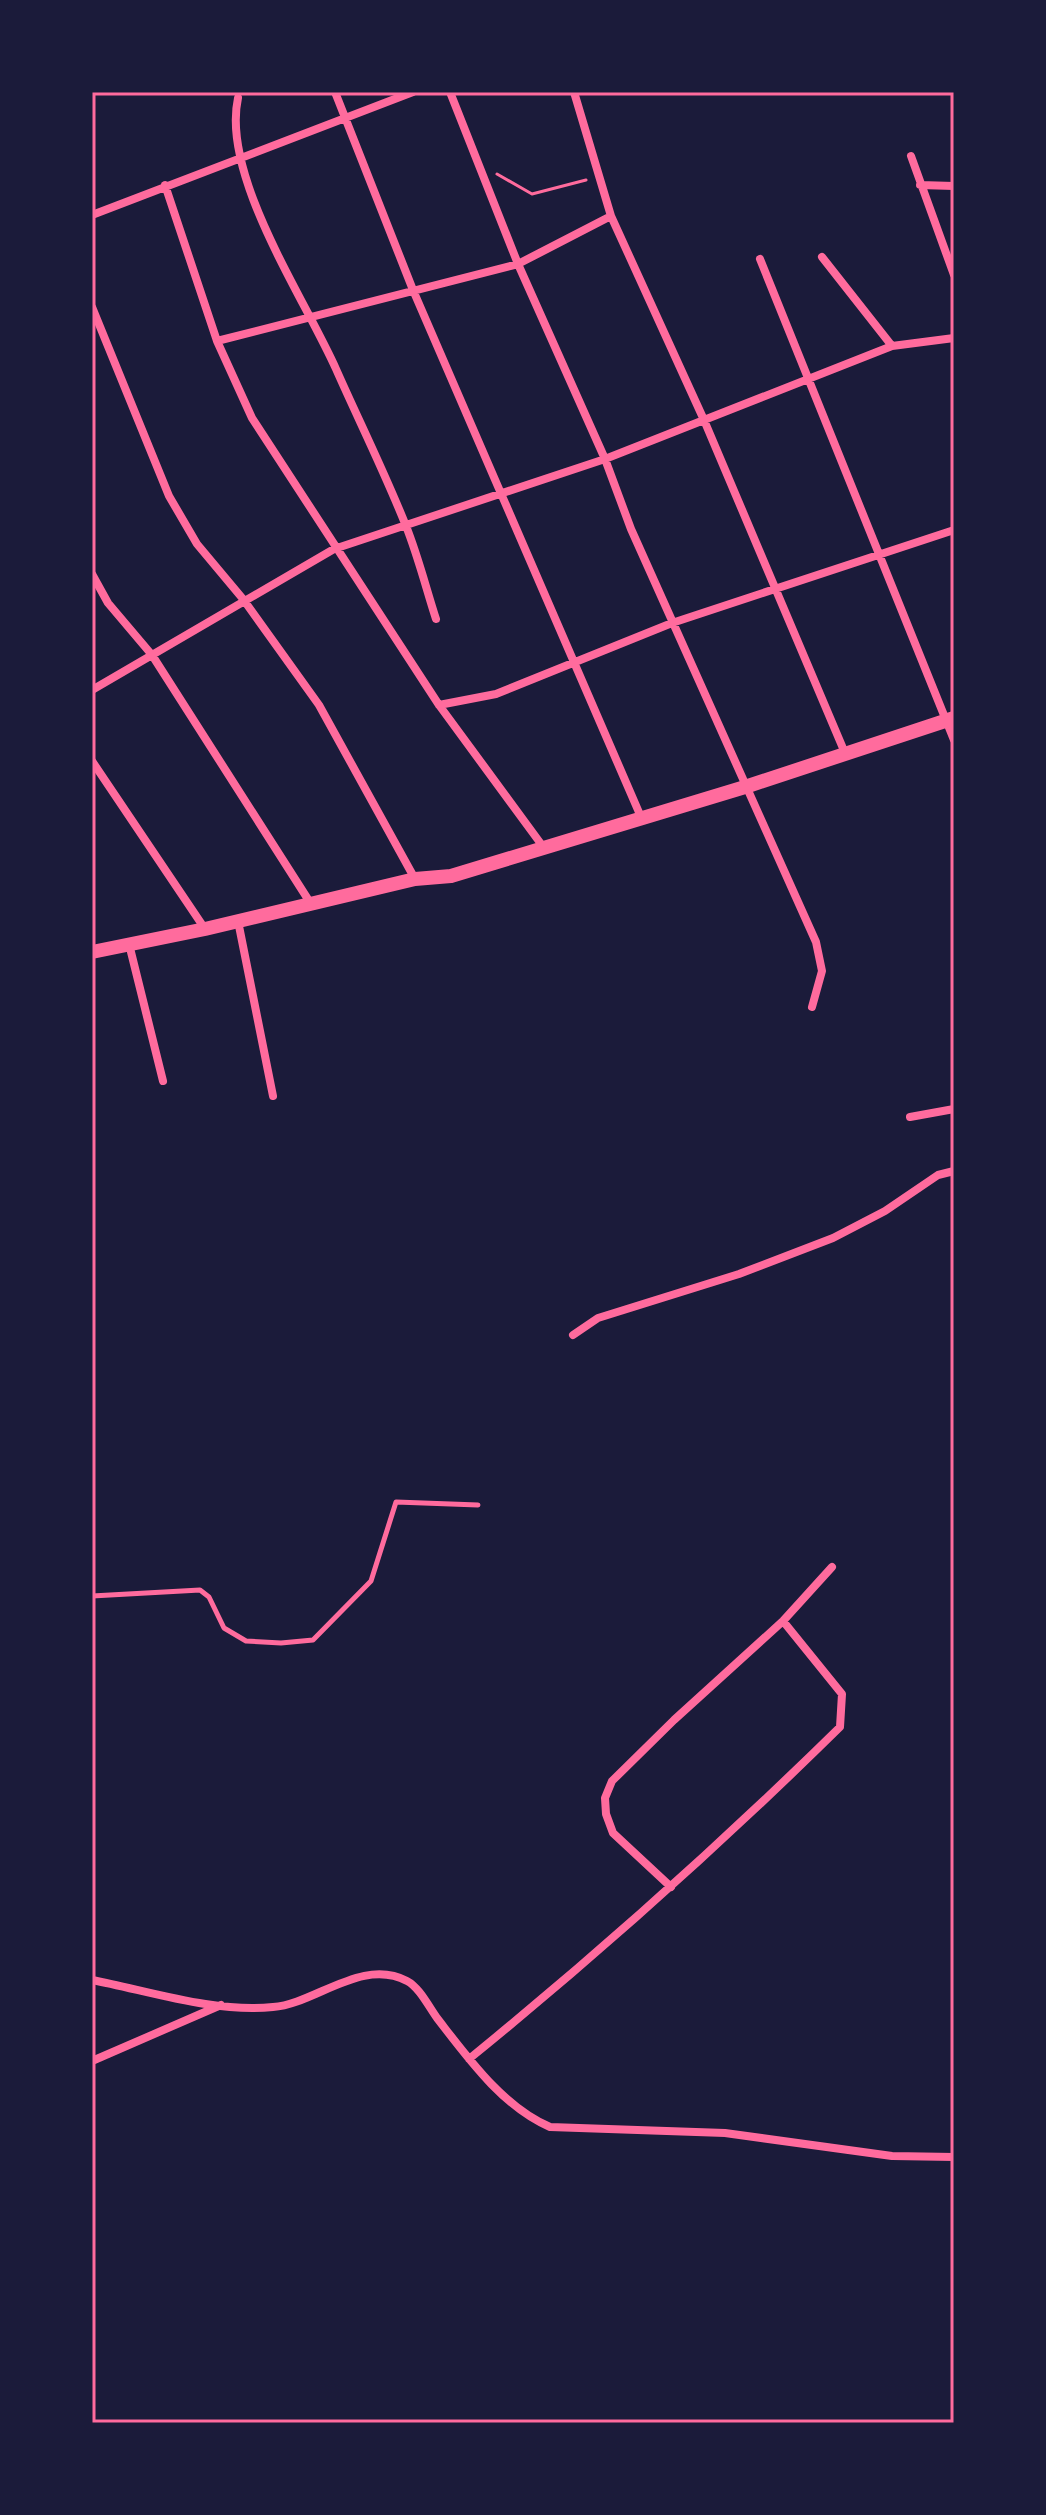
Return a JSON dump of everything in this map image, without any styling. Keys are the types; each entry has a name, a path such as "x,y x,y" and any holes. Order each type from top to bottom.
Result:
{"street":[{"path":"335,92 413,290 641,817"},
{"path":"92,215 413,92"},
{"path":"450,92 518,264 605,459 672,623 822,959 812,1007"},
{"path":"574,92 611,216 704,420 845,753"},
{"path":"238,98 234,129 240,157 265,228 313,318 406,527 436,619"},
{"path":"911,156 954,275"},
{"path":"165,185 217,341 252,418 334,549 439,705 544,848"},
{"path":"920,185 954,186"},
{"path":"217,341 518,264 611,216"},
{"path":"822,257 892,346"},
{"path":"760,259 877,553 950,719 954,740"},
{"path":"92,307 169,496 197,544 243,599 319,705 415,879"},
{"path":"92,690 243,599 334,549 605,459 892,346 954,338"},
{"path":"439,705 496,694 672,623 954,530"},
{"path":"92,574 108,603 152,655 311,904"},
{"path":"92,952 205,929 415,879 451,876 745,787 950,719"},
{"path":"92,761 205,929"},
{"path":"238,921 273,1096"},
{"path":"129,944 163,1081"},
{"path":"910,1117 954,1109"},
{"path":"573,1335 598,1318 739,1274 833,1238 885,1211 938,1175 954,1171"},
{"path":"671,1887 613,1833 606,1814 605,1798 612,1781 783,1621 832,1567"},
{"path":"469,2059 587,1963 840,1727 842,1694 783,1621"},
{"path":"92,1980 221,2005 275,2008 352,1979 390,1975 409,1982 469,2059 529,2118 550,2127 725,2133 892,2156 954,2157"},
{"path":"92,2061 221,2005"}],"lane":[{"path":"92,1596 200,1590 209,1597 224,1628 246,1641 281,1643 313,1640 371,1581 396,1502 478,1505"}],"path":[{"path":"481,165 532,194 597,177"}]}
